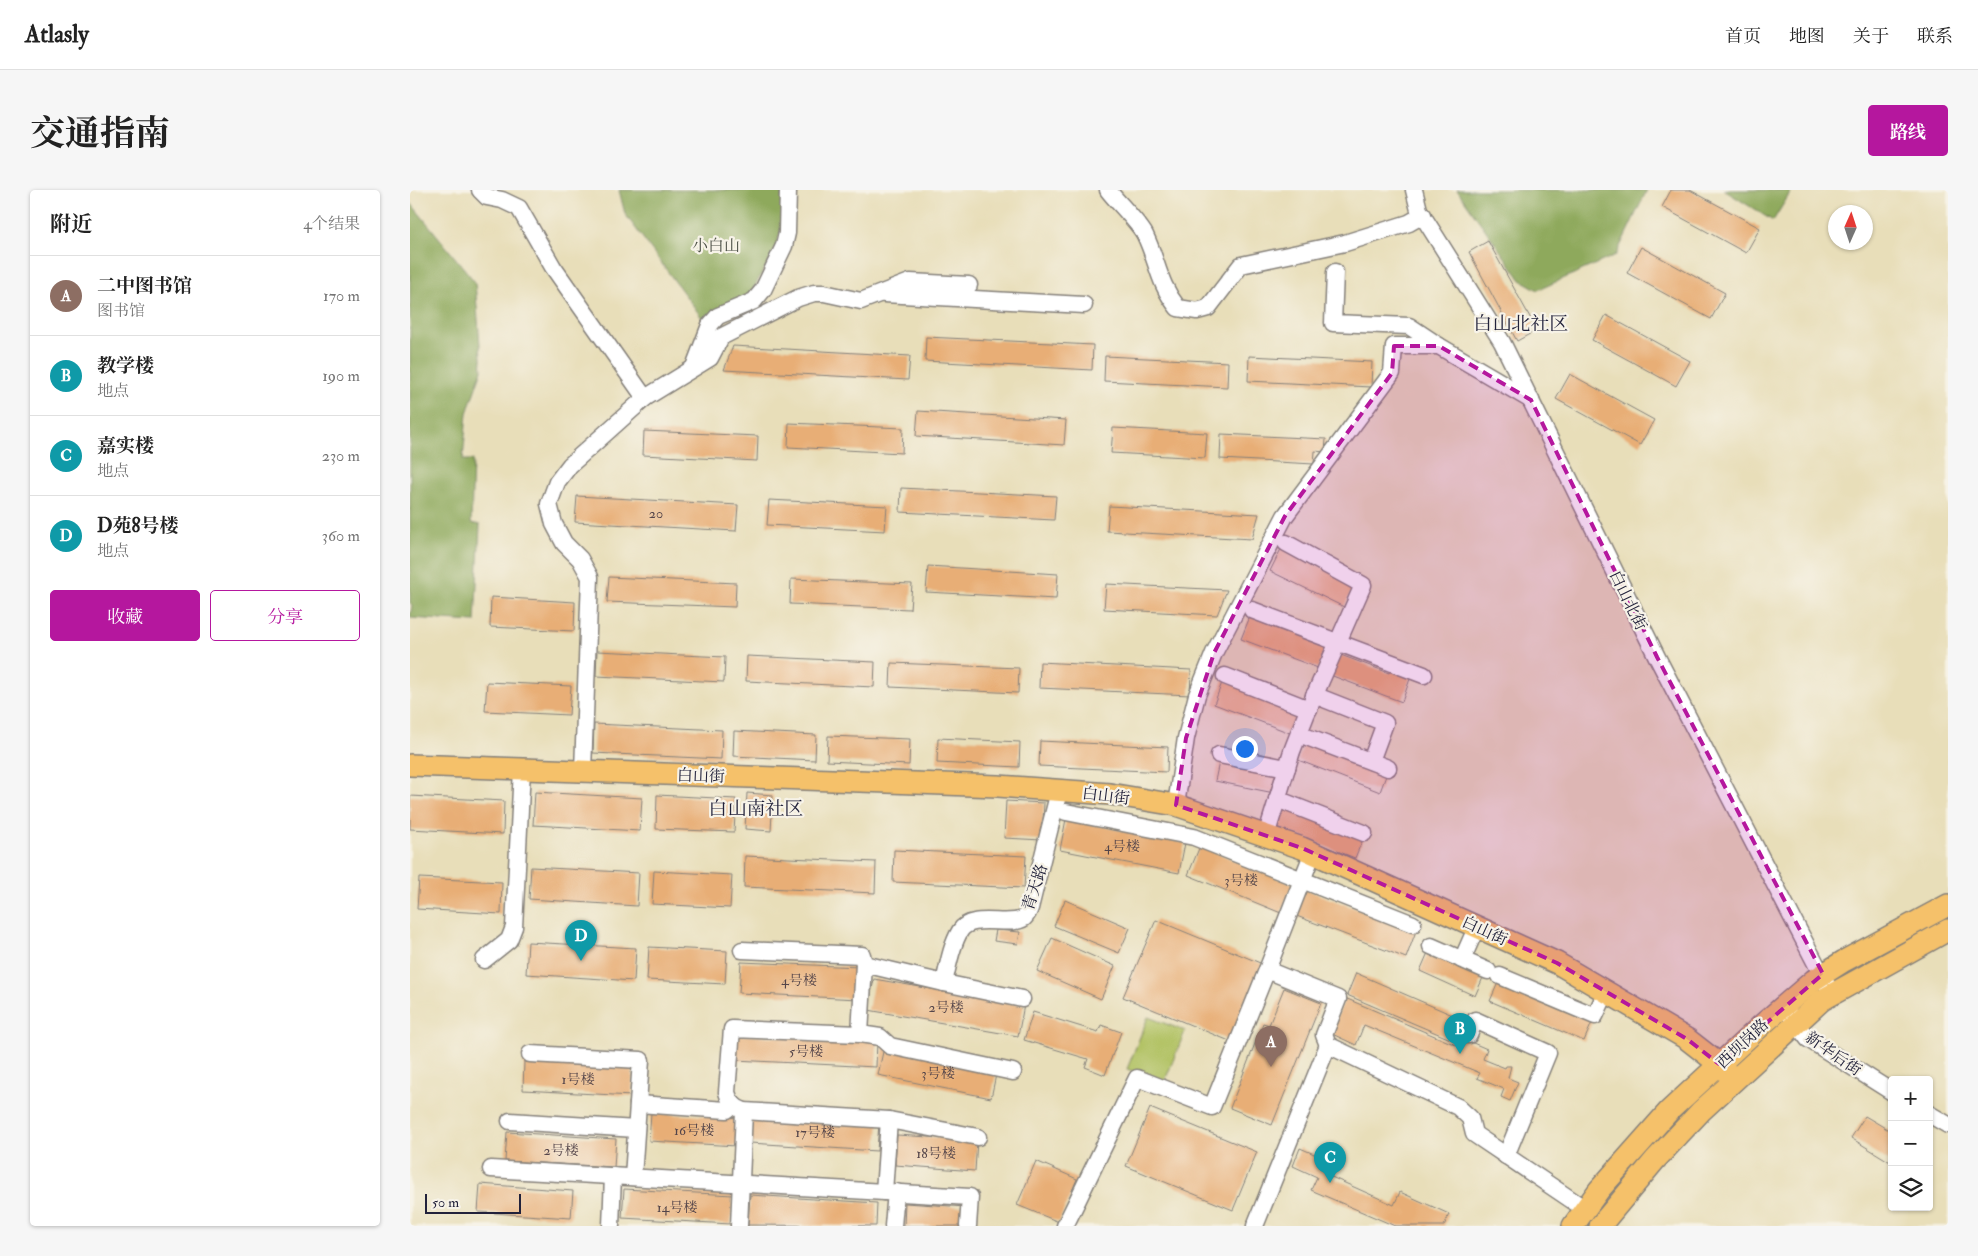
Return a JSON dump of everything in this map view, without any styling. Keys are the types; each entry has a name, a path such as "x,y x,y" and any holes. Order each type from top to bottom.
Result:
{"main road":[{"name":"白山街","path":"410,765 998,786 1110,794 1176,806 1313,852 1557,963 1687,1038 1720,1064 1734,1080"},
{"name":"西坝岗路","path":"1600,1226 1655,1160 1701,1111 1734,1080 1823,974 1948,904"},
{"name":"西坝岗路","path":"1579,1217 1599,1190 1669,1111 1720,1064 1790,1014 1822,1000 1948,930"}],"street":[{"path":"480,190 487,197 502,200 519,208 554,267 645,398"},
{"path":"694,367 710,325 718,316 754,301 764,290 784,246 787,233 788,190"},
{"path":"1108,190 1144,234 1167,294 1178,308 1197,311 1208,308 1242,265 1345,243 1390,227 1409,223 1421,213"},
{"name":"白山北街","path":"1414,190 1421,213 1502,342 1657,657 1823,974 1831,994"},
{"path":"1335,272 1332,323 1410,326 1439,346 1531,400"},
{"path":"583,771 590,578 580,559 564,543 554,524 550,504 557,482 570,466 645,398 710,358 721,337 798,298 814,293 824,293 862,301 910,282 968,285"},
{"path":"882,294 1084,305"},
{"path":"1176,806 1186,738 1197,695 1214,653 1285,516 1392,372 1394,346 1439,346"},
{"path":"1266,836 1299,734 1363,585 1286,544"},
{"path":"1252,610 1424,675"},
{"path":"1225,676 1385,724 1371,762"},
{"path":"1299,734 1388,768"},
{"path":"1219,755 1287,768"},
{"path":"484,960 509,940 514,927 522,769"},
{"name":"青天路","path":"944,983 960,930 965,925 972,922 1024,918 1030,908 1059,791"},
{"path":"1277,800 1364,833"},
{"path":"1066,812 1194,838 1413,924"},
{"path":"1065,1226 1136,1078 1212,1107 1313,852"},
{"path":"1462,960 1477,926"},
{"path":"1430,946 1595,1016 1606,992"},
{"path":"742,950 862,955 864,964 860,1034"},
{"path":"864,964 1022,999"},
{"path":"1267,970 1338,999 1324,1035 1328,1045 1458,1107 1470,1118 1474,1134 1506,1156 1579,1217"},
{"name":"新华后街","path":"1790,1014 1808,1039 1888,1089"},
{"path":"1459,1030 1470,1035 1476,1020 1548,1053 1506,1156"},
{"path":"739,1108 729,1101 727,1092 732,1029 860,1034 880,1037 890,1046 1013,1072"},
{"path":"1259,1225 1328,1045"},
{"path":"530,1054 641,1060 634,1177"},
{"path":"638,1104 727,1110 739,1108 889,1120 978,1137"},
{"path":"739,1108 741,1183 739,1226"},
{"path":"1933,1116 1948,1125"},
{"path":"889,1120 890,1192 893,1226"},
{"path":"510,1121 636,1129"},
{"path":"491,1169 970,1197 968,1226"},
{"path":"612,1226 613,1176"}],"highlighted area":[{"path":"1394,346 1439,346 1531,400 1657,657 1823,974 1719,1064 1687,1039 1557,963 1302,848 1176,805 1186,738 1214,653 1285,516 1392,373"}],"green space":[{"name":"小白山","path":"619,190 782,190 783,224 775,250 751,293 705,322 625,214"},
{"path":"1457,190 1647,190 1616,255 1538,290 1521,280"},
{"path":"1724,190 1792,190 1773,221"},
{"path":"410,202 475,282 482,370 467,413 463,460 473,460 471,523 480,525 475,622 410,618 412,605 410,603"},
{"path":"1148,1017 1185,1031 1164,1083 1127,1069"}],"building":[{"path":"1671,190 1690,190 1760,228 1746,253 1662,207"},
{"path":"1488,241 1537,330 1517,341 1469,252"},
{"path":"1641,247 1725,293 1711,319 1627,273"},
{"path":"1606,315 1690,361 1676,386 1592,340"},
{"path":"926,337 1093,345 1092,370 925,361"},
{"path":"733,346 910,356 908,380 724,370"},
{"path":"1105,356 1228,362 1227,387 1104,381"},
{"path":"1249,356 1372,362 1371,387 1248,381"},
{"path":"1570,374 1654,420 1640,445 1556,399"},
{"path":"918,411 1066,420 1064,445 916,436"},
{"path":"789,423 903,428 902,453 788,447"},
{"path":"1113,428 1207,433 1205,458 1111,453"},
{"path":"644,431 758,436 757,461 643,455"},
{"path":"1221,434 1326,439 1325,452 1315,451 1314,464 1220,459"},
{"path":"901,488 1056,496 1054,520 900,512"},
{"path":"577,496 738,505 736,531 575,522"},
{"path":"769,500 887,506 885,531 767,525"},
{"path":"1109,506 1259,514 1252,539 1107,531"},
{"path":"1282,547 1355,584 1344,607 1270,571"},
{"path":"928,566 1058,574 1056,599 926,592"},
{"path":"609,577 736,583 735,607 607,602"},
{"path":"791,579 912,584 910,609 790,604"},
{"path":"1106,584 1227,590 1217,615 1104,609"},
{"path":"491,597 575,602 574,631 490,627"},
{"path":"1251,614 1327,643 1318,668 1241,639"},
{"path":"597,651 725,657 724,682 596,676"},
{"path":"1338,654 1389,673 1392,665 1412,673 1402,702 1330,675"},
{"path":"747,656 875,662 874,687 746,681"},
{"path":"1040,662 1191,670 1190,695 1039,688"},
{"path":"891,663 1019,668 1018,693 890,687"},
{"path":"1223,680 1300,708 1290,733 1214,704"},
{"path":"487,682 571,686 569,715 485,711"},
{"path":"594,724 722,730 721,759 593,753"},
{"path":"734,731 816,735 815,760 733,756"},
{"path":"828,736 910,739 909,765 827,761"},
{"path":"938,738 1020,742 1019,767 937,763"},
{"path":"1306,738 1388,770 1380,792 1298,760"},
{"path":"1040,741 1168,747 1167,772 1039,766"},
{"path":"1220,757 1279,769 1274,793 1215,781"},
{"path":"535,792 642,798 640,831 533,825"},
{"path":"747,793 773,795 771,831 745,829"},
{"path":"657,795 736,799 734,832 656,829"},
{"path":"410,796 504,801 503,834 410,829"},
{"path":"1006,801 1044,803 1042,840 1004,838"},
{"path":"1282,804 1364,836 1355,858 1273,826"},
{"path":"1066,819 1185,843 1179,873 1060,850"},
{"path":"1200,846 1293,884 1281,913 1188,875"},
{"path":"894,850 1026,856 1024,888 893,882"},
{"path":"745,856 876,862 875,893 744,887"},
{"path":"531,867 639,873 637,906 529,899"},
{"path":"654,871 732,875 730,908 652,904"},
{"path":"419,878 502,882 501,914 417,909"},
{"path":"1304,889 1416,931 1406,958 1294,915"},
{"path":"1065,900 1130,928 1119,953 1054,926"},
{"path":"1156,920 1265,965 1232,1042 1123,997"},
{"path":"996,930 1020,932 1018,944 994,941"},
{"path":"1052,938 1115,966 1101,999 1037,971"},
{"path":"528,942 636,948 634,981 526,974"},
{"path":"649,947 727,951 725,984 647,980"},
{"path":"1430,948 1485,973 1475,996 1420,971"},
{"path":"741,962 860,967 858,999 739,993"},
{"path":"1356,973 1464,1020 1455,1041 1347,995"},
{"path":"1500,978 1594,1018 1584,1041 1490,1001"},
{"path":"874,979 1024,1005 1018,1036 868,1010"},
{"path":"1284,988 1321,1003 1272,1125 1230,1108 1263,1023 1269,1025"},
{"path":"1345,998 1456,1045 1459,1037 1487,1049 1483,1059 1505,1068 1506,1066 1511,1066 1508,1078 1518,1082 1510,1101 1501,1097 1504,1089 1477,1078 1480,1073 1364,1025 1356,1045 1330,1033"},
{"path":"1033,1012 1098,1032 1101,1025 1121,1032 1105,1075 1085,1067 1088,1059 1024,1040"},
{"path":"736,1035 877,1041 876,1067 735,1060"},
{"path":"884,1047 997,1070 991,1098 878,1075"},
{"path":"524,1062 633,1068 632,1096 523,1090"},
{"path":"1150,1108 1257,1152 1233,1210 1126,1166"},
{"path":"651,1113 739,1118 737,1146 649,1141"},
{"path":"752,1114 879,1122 877,1151 750,1143"},
{"path":"1865,1116 1888,1130 1888,1161 1851,1138"},
{"path":"507,1132 616,1139 614,1167 505,1161"},
{"path":"897,1135 977,1140 975,1171 895,1165"},
{"path":"1300,1148 1333,1162 1327,1175 1394,1205 1400,1192 1449,1214 1444,1226 1395,1226 1311,1190 1317,1177 1293,1166"},
{"path":"1036,1161 1077,1179 1059,1222 1017,1205"},
{"path":"480,1184 573,1191 571,1218 478,1212"},
{"path":"624,1189 733,1195 731,1224 622,1218"},
{"path":"750,1195 877,1203 876,1226 748,1225"},
{"path":"905,1203 966,1207 965,1226 904,1226"}],"place":[{"name":"D苑8号楼","path":"581,961"},
{"name":"教学楼","path":"1460,1054"},
{"name":"二中图书馆","path":"1271,1067"},
{"name":"嘉实楼","path":"1330,1183"}],"district":[{"name":"白山北社区","path":"1521,323"},
{"name":"白山南社区","path":"756,808"}]}
